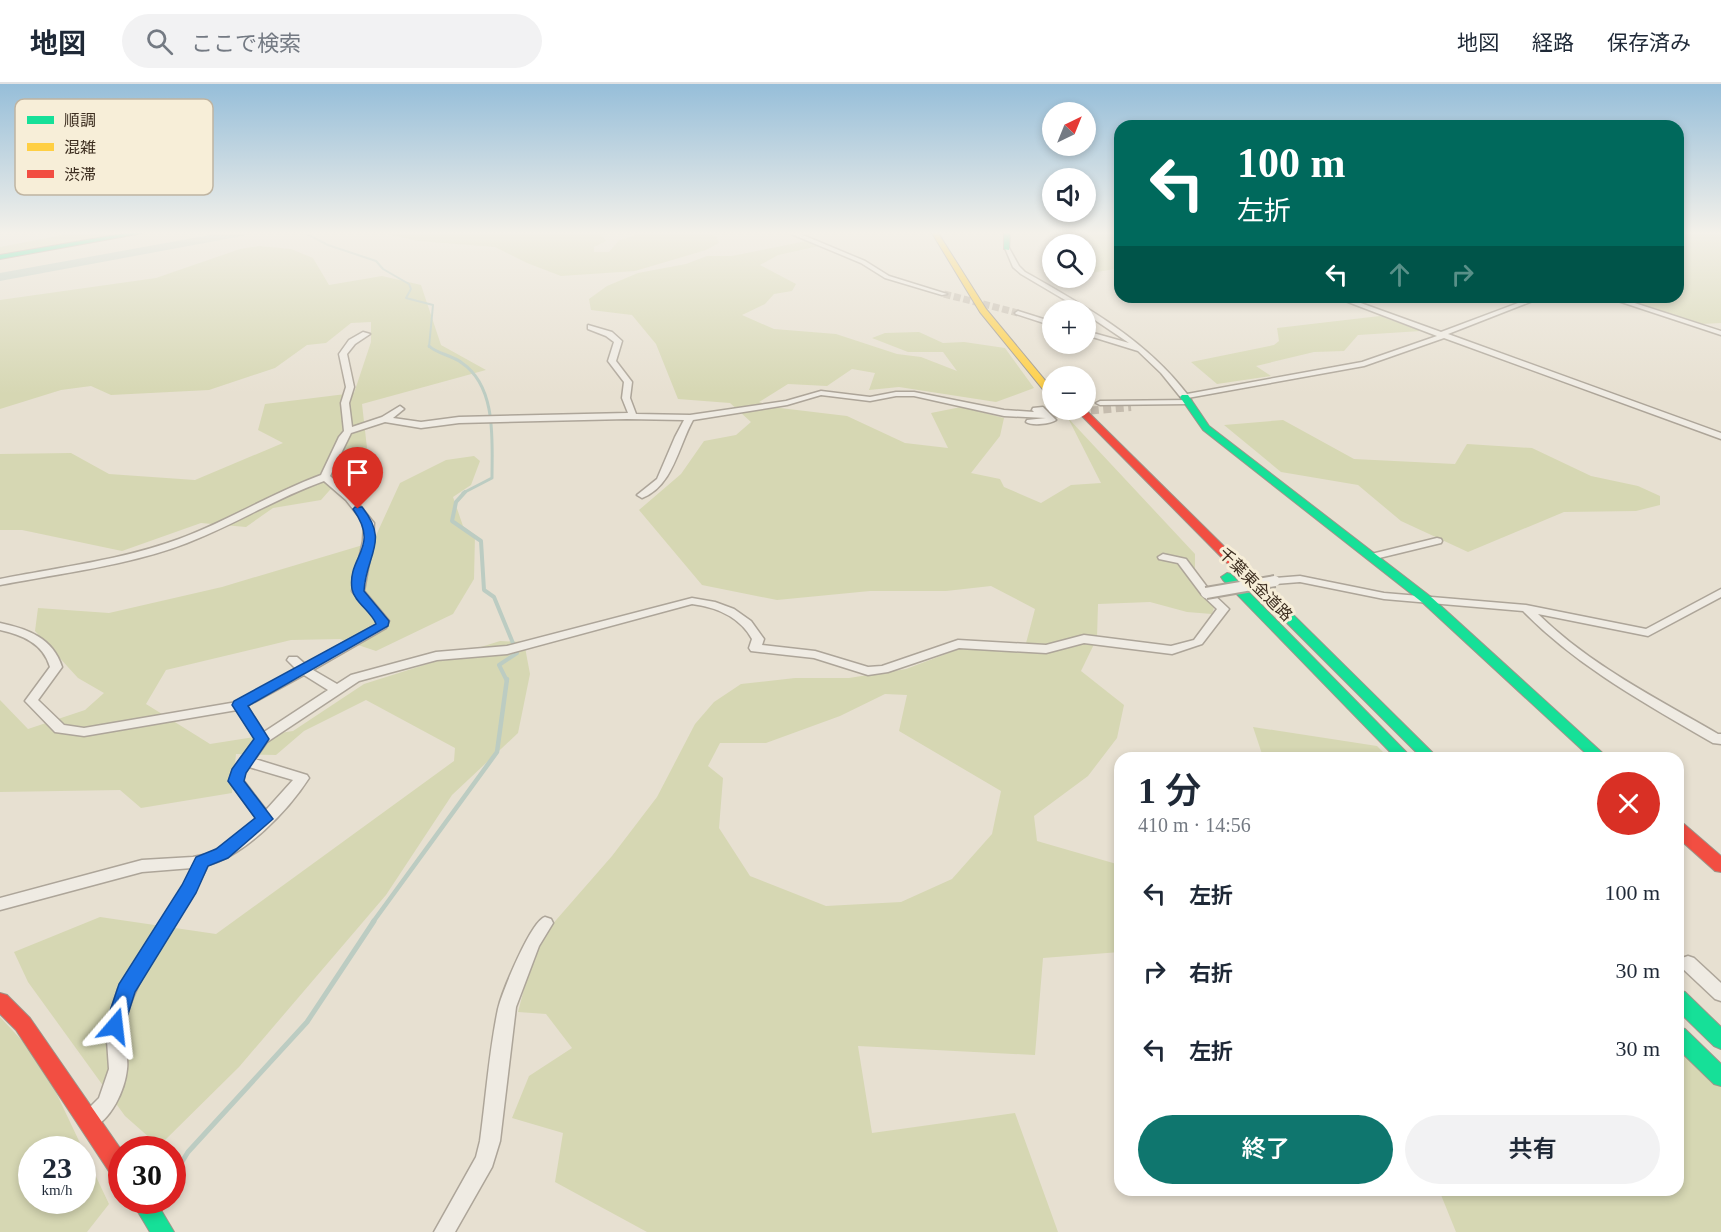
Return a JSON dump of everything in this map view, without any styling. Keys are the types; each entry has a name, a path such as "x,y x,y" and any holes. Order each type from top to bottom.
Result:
{"main road":[{"path":"968,287 983,310 1042,382"},
{"path":"978,287 1042,366"},
{"path":"1188,401 1206,428 1427,600 1594,752"},
{"name":"千葉東金道路","path":"1076,420 1203,552"},
{"name":"千葉東金道路","path":"1092,420 1425,752"},
{"name":"千葉東金道路","path":"1220,570 1399,752"},
{"path":"1684,833 1721,866"},
{"path":"0,1001 23,1024 108,1150"},
{"path":"1684,1004 1721,1040"},
{"path":"1684,1041 1721,1077"},
{"path":"151,1214 163,1232"}],"street":[{"path":"919,287 944,294"},
{"path":"1046,287 1068,300"},
{"path":"1354,303 1721,436"},
{"path":"1131,407 1188,401 1364,364 1525,303"},
{"path":"1628,303 1721,333"},
{"path":"1018,313 1042,321"},
{"path":"1096,318 1143,350 1173,381 1188,401"},
{"path":"591,327 609,334 618,341 612,362 628,382 626,398 633,416"},
{"path":"348,431 345,403 350,387 343,354 352,342 366,334"},
{"path":"1096,336 1143,350"},
{"path":"888,395 896,391 920,390 1002,407 1040,410 1052,420 1030,422"},
{"path":"385,419 421,425 446,420 633,416 690,418 787,403 821,393 870,399 888,395 914,394 1004,413 1041,415"},
{"path":"1100,403 1188,401"},
{"path":"326,477 338,446 348,431 385,419 400,409"},
{"path":"642,495 661,481 679,437 690,418"},
{"path":"0,582 170,545 305,483 326,477"},
{"path":"0,626 18,630 39,640 54,653 56,667 31,701 60,729 84,732 240,705 382,626 383,621 358,591 359,576 369,548 369,523 349,498 326,477"},
{"path":"1371,557 1437,541"},
{"path":"265,819 236,781 238,772 262,739 355,678 436,656 507,650 692,601 701,602 748,622 758,639 755,648 815,655 868,671 884,669 958,644 1046,649 1084,639 1172,650 1198,642 1221,615 1223,609 1206,593 1182,561 1163,557"},
{"path":"1206,593 1300,579 1384,596 1526,608 1648,633 1721,592"},
{"path":"1526,608 1544,628 1577,653 1718,740 1721,738"},
{"path":"293,660 336,689"},
{"path":"240,705 262,739"},
{"path":"0,904 141,866 166,862 202,862 222,854 279,807 302,778 246,761"},
{"path":"89,1122 107,1103 118,1069 115,1026 126,989 190,888 202,862"},
{"path":"444,1232 485,1160 490,1141 507,1007 528,955 545,923"},
{"path":"1688,963 1721,994"}],"green space":[{"path":"95,287 422,287 441,345 486,370 362,404 367,448 321,500 273,508 246,527 201,523 122,551 22,530 0,530 0,454 71,453 109,474 195,480 283,443 258,430 265,404 354,393 371,342 371,322 351,323 326,343 307,345 275,368 209,390 111,395 91,386 61,390 0,409 0,300"},
{"path":"606,287 795,287 792,291 774,294 765,304 742,315 774,329 836,334 897,354 921,357 957,371 943,352 908,352 872,338 885,333 919,332 943,343 964,342 1005,348 1034,388 996,402 899,387 869,390 875,373 852,369 827,386 788,384 759,402 780,408 847,416 905,443 948,448 931,413 961,407 1004,418 1000,436 971,473 1000,479 1004,487 1041,503 1071,485 1101,483 1070,420 1195,554 1195,569 1216,602 1212,614 1187,612 1150,602 1098,604 1097,638 1081,671 1124,705 1117,738 1088,776 1034,816 1037,841 1114,863 1114,952 1043,958 1035,1055 858,1046 872,1133 1015,1113 1058,1232 647,1232 555,1182 563,1133 512,1118 529,1076 572,1048 546,1014 518,1012 536,943 612,856 657,797 695,724 714,702 741,684 795,678 849,678 906,669 959,649 997,645 1025,647 1035,609 991,586 946,591 870,591 777,600 702,585 639,510 681,474 704,441 736,435 751,422 730,403 678,399 656,344 632,315 591,310 589,299","holes":["885,694 907,695 899,731 1001,791 992,834 952,879 901,902 826,906 750,876 719,828 723,778 708,766 720,743 766,743 840,716"]},
{"path":"1684,287 1721,287 1721,323 1702,324 1637,303 1684,303"},
{"path":"1380,316 1421,331 1358,335 1344,351 1314,352 1256,366 1271,376 1217,384 1191,362 1274,345 1279,341 1277,328"},
{"path":"1283,420 1354,459 1455,464 1467,444 1532,448 1591,476 1638,486 1660,496 1660,505 1636,511 1564,512 1468,552 1401,521 1358,485 1281,472 1224,425"},
{"path":"474,456 480,461 471,485 453,497 463,526 475,535 474,579 453,614 376,651 340,639 291,640 166,670 146,704 210,744 293,731 364,684 500,641 524,642 530,674 518,733 452,795 386,895 239,1067 169,1136 148,1136 125,1116 28,982 14,952 100,917 216,934 454,761 455,748 366,700 304,731 276,755 236,754 232,793 141,808 120,790 0,792 0,700 28,729 85,710 104,693 78,678 35,631 38,608 109,613 222,587 373,542 400,483 446,460"},
{"path":"1253,727 1377,746 1383,752 1261,752"},
{"path":"0,1017 41,1061 77,1136 18,1136 18,1214 96,1214 96,1177 108,1205 87,1232 0,1232"},
{"path":"1684,1049 1721,1083 1721,1232 1456,1232 1441,1196 1684,1196"}],"waterway":[{"path":"410,287 406,298 433,305 429,346"},
{"path":"429,346 458,360 473,373 487,400 492,432 492,478 463,493"},
{"path":"465,492 456,502 452,521 481,541 484,590 494,597 517,653 499,665 507,681"},
{"path":"373,922 497,752 507,681"},
{"path":"186,1155 307,1022 374,921"}],"tunnel":[{"path":"944,294 1018,313"},
{"path":"1041,415 1131,407"}],"traffic: fast":[{"path":"1185,397 1206,428 1427,600 1594,752"},
{"path":"1227,577 1399,752"},
{"path":"1250,579 1425,752"},
{"path":"1684,1004 1721,1040"},
{"path":"1684,1041 1721,1077"},
{"path":"151,1214 163,1232"}],"traffic: slow":[{"path":"968,287 983,310 1042,382"}],"traffic: jam":[{"path":"1091,420 1250,579"},
{"path":"1684,833 1721,866"},
{"path":"0,1001 23,1024 108,1150"}],"route":[{"path":"115,1026 126,989 190,888 202,862 222,854 265,819 236,781 238,772 262,739 240,705 382,626 383,621 358,591 359,576 369,548 370,531 369,523 358,509"}]}
